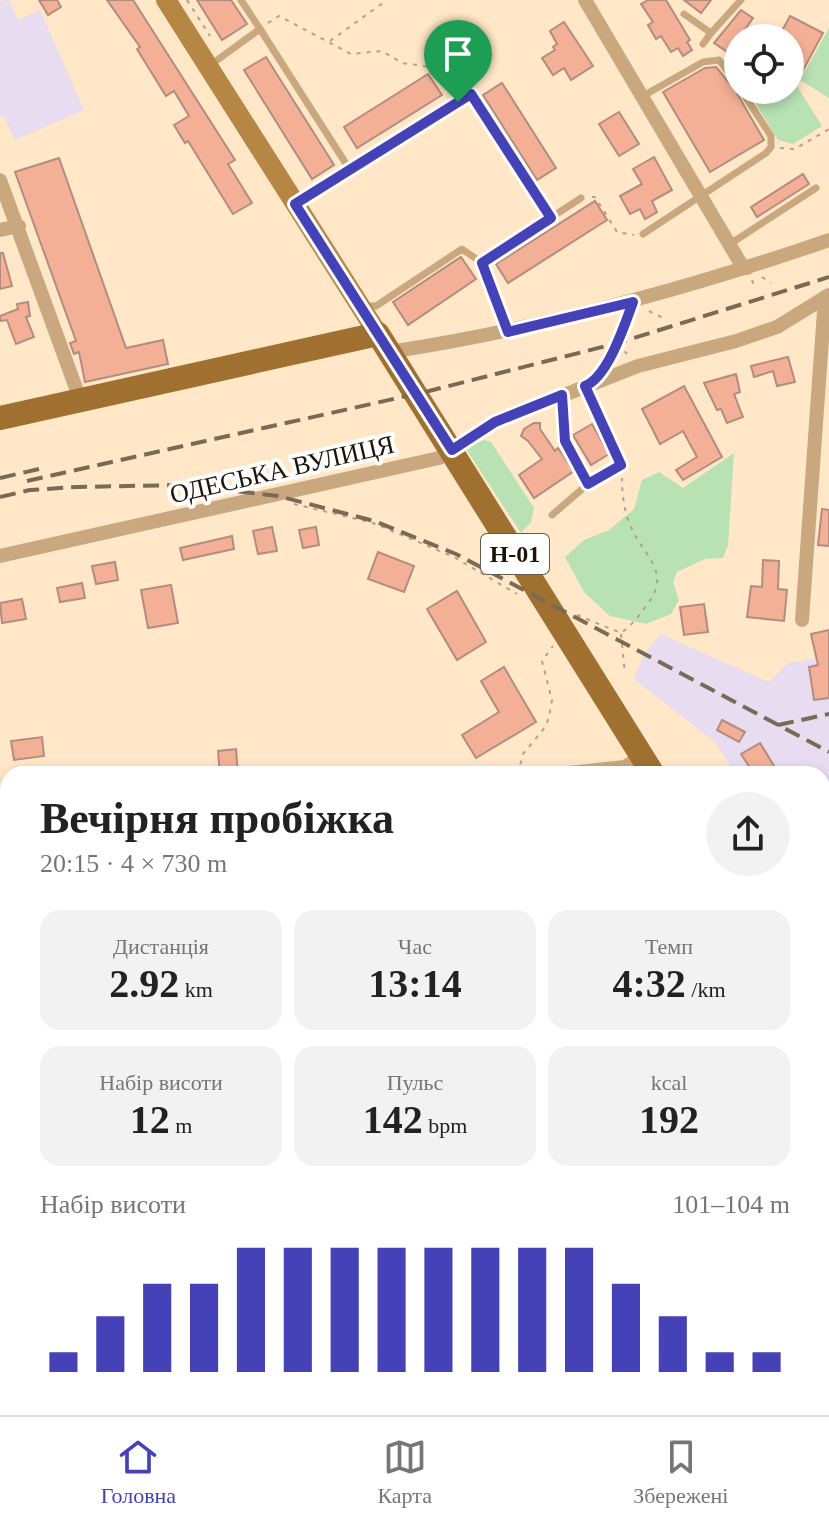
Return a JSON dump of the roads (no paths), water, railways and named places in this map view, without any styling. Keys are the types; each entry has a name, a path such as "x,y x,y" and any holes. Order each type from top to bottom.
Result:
{"main road":[{"path":"0,418 80,399 383,343 166,0"},
{"name":"Н-01","path":"383,343 647,765"}],"street":[{"path":"585,0 747,268"},
{"path":"0,180 80,399"},
{"path":"0,230 19,226"},
{"path":"383,343 508,332 633,302 829,240"},
{"path":"802,620 827,296"},
{"name":"ОДЕСЬКА ВУЛИЦЯ","path":"0,556 439,458 495,422 638,366 736,341 777,327 827,296"}],"lane":[{"path":"241,0 350,170"},
{"path":"703,44 741,0"},
{"path":"684,14 711,33"},
{"path":"208,67 260,29"},
{"path":"643,96 703,62 719,60 724,65"},
{"path":"295,204 471,94 551,218"},
{"path":"643,234 771,147 771,136 750,104"},
{"path":"730,244 816,188"},
{"path":"482,263 581,198"},
{"path":"360,306 376,306 462,249 482,263 508,332"},
{"path":"552,515 588,484 621,465 589,384"},
{"path":"562,395 565,441 588,484"}],"railway":[{"path":"27,481 429,391 618,343 829,277"},
{"path":"0,478 39,469"},
{"path":"0,497 30,490 181,485 278,496 374,521 456,554 829,752"},
{"path":"778,725 829,714"}]}
